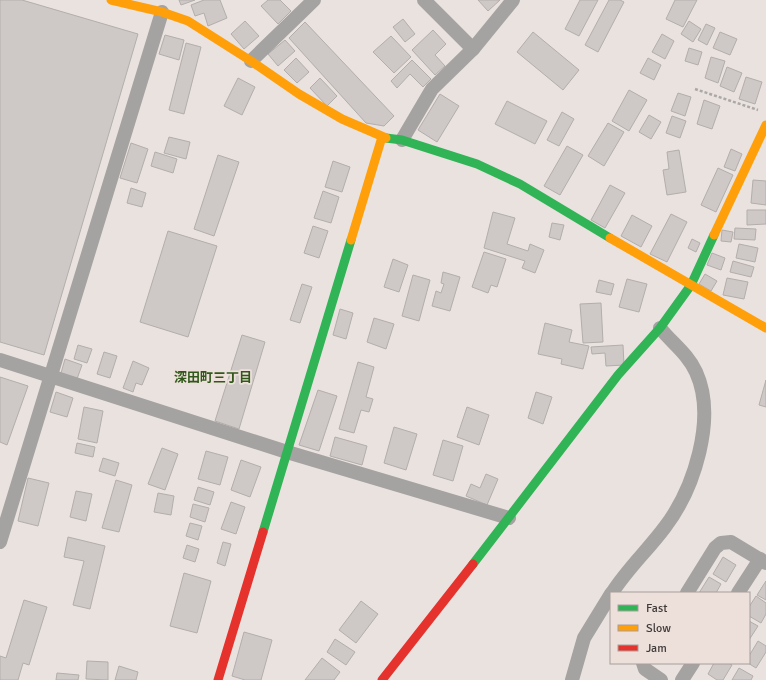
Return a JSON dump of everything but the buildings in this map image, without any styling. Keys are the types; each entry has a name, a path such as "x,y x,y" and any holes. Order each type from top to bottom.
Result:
{"street":[{"path":"111,0 129,2 188,21 251,61 298,94 342,119 382,137 402,140 476,164 520,184 766,328"},
{"path":"251,61 314,0"},
{"path":"424,0 473,49"},
{"path":"402,140 432,89 473,49 513,0"},
{"path":"0,542 162,12"},
{"path":"382,680 509,518 618,375 660,328 691,285 766,125"},
{"path":"218,680 382,137"},
{"path":"612,592 618,582 666,527 682,503 692,479 703,436 704,412 702,389 696,372 682,350 660,328"},
{"path":"0,360 287,452 509,518"},
{"path":"688,592 715,548 721,543 731,542 763,561 739,592"},
{"path":"572,680 584,638 610,596"},
{"path":"643,664 645,669 661,680"},
{"path":"682,680 692,664"}],"path":[{"path":"695,89 759,110"}],"traffic: fast":[{"path":"386,138 402,140 477,164 520,184 610,238"},
{"path":"473,564 618,375 660,328 691,285 714,235"},
{"path":"263,532 351,240"}],"traffic: slow":[{"path":"111,0 162,12 188,21 299,94 342,119 386,138"},
{"path":"714,235 766,125"},
{"path":"351,240 382,137"},
{"path":"610,238 766,328"}],"traffic: jam":[{"path":"218,680 263,532"},
{"path":"382,680 473,564"}],"district":[{"name":"深田町三丁目","path":"213,378"}]}
